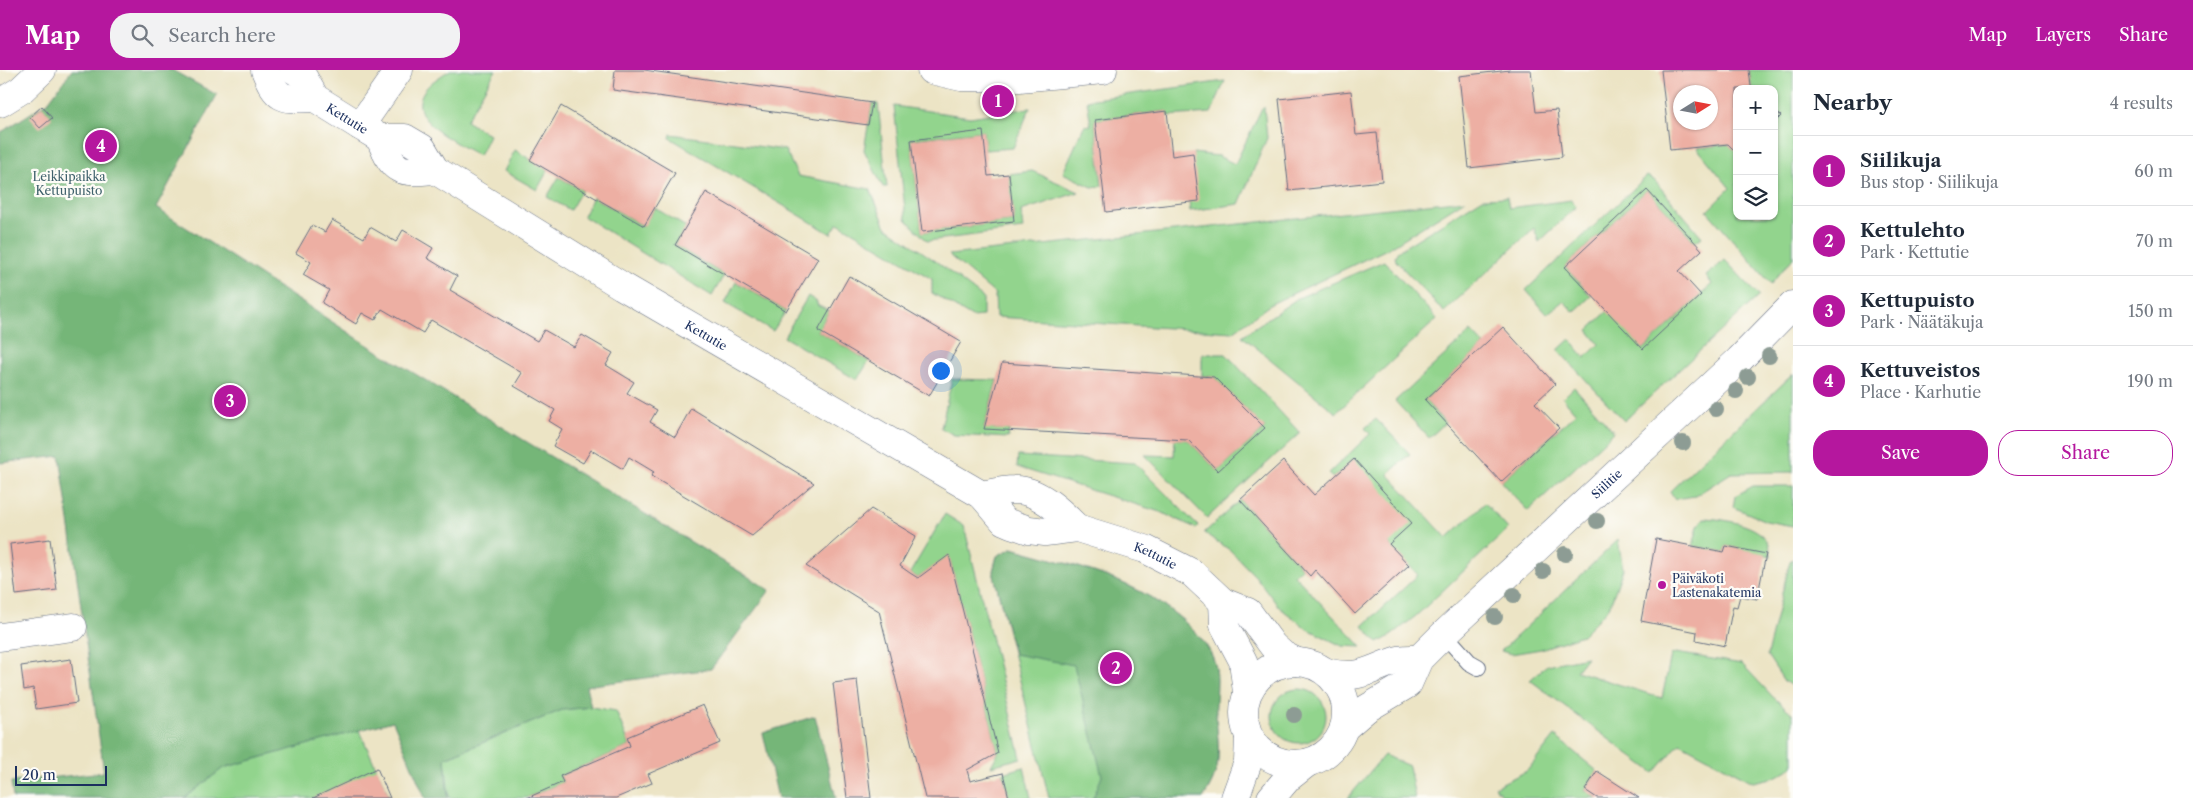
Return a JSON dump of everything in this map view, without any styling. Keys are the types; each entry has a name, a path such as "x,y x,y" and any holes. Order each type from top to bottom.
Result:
{"street":[{"path":"0,103 21,90 42,70"},
{"name":"Kettutie","path":"265,70 274,91 282,96 288,99 315,98"},
{"name":"Kettutie","path":"294,70 302,75 315,98 370,132 390,162 397,167 407,172 435,170 622,286 982,495 1004,521 1029,530 1045,532 1077,528 1145,549 1192,573 1223,602 1248,612 1273,646 1283,655 1298,662"},
{"path":"370,132 399,70"},
{"path":"931,70 961,77 1018,78 1103,70"},
{"name":"Siilitie","path":"1344,728 1366,709 1408,684 1418,659 1732,366 1793,305"},
{"path":"1223,602 1224,625 1243,661 1247,692 1244,707 1244,723 1249,737 1259,750 1271,759 1295,765 1307,763"},
{"path":"0,637 73,627"},
{"path":"1326,672 1344,676 1359,675 1396,660 1418,659"},
{"path":"1247,692 1256,679 1268,669 1282,663 1298,662 1313,664 1326,672 1337,683 1344,697 1346,712 1344,728 1338,742 1330,751 1307,763 1288,778 1271,798"},
{"path":"1235,798 1248,762 1249,737"}],"lane":[{"path":"1444,634 1469,662 1478,667"}],"green space":[{"name":"Leikkipaikka Kettupuisto","path":"72,70 172,70 217,95 156,208 371,347 770,590 711,669 586,686 591,707 562,710 445,758 448,798 425,798 393,721 223,768 185,798 13,798 11,782 104,772 60,456 0,463 0,133 48,102"},
{"path":"450,70 496,70 466,121 489,135 479,156 434,128 425,119 420,109 421,98 428,86"},
{"path":"1749,70 1793,70 1793,258 1771,284 1707,211 1730,188 1697,148 1728,144 1733,149 1733,220 1778,220 1778,118 1780,116 1778,114 1778,85 1751,85"},
{"path":"1225,81 1211,113 1167,116 1167,111 1095,120 1102,186 1092,187 1063,173 1084,126 1091,125 1087,100"},
{"path":"872,103 878,104 887,187 883,187 864,150"},
{"path":"894,106 970,117 1030,108 1013,148 985,150 983,131 911,139 922,232 1014,221 1009,174 1032,171 1079,192 1021,211 1023,229 927,241 906,219"},
{"path":"1264,107 1267,138 1239,204 1190,211 1193,153 1218,156 1235,164"},
{"path":"671,134 785,150 798,176 870,189 886,227 937,262 983,298 983,316 972,317 932,293 932,279 838,223 831,234 670,138"},
{"path":"515,150 548,170 537,190 504,171"},
{"path":"1647,176 1654,180 1702,237 1695,242 1647,190 1565,267 1591,296 1574,312 1563,301 1547,314 1526,290"},
{"path":"559,177 582,190 570,210 547,197"},
{"path":"593,197 643,226 655,208 686,227 675,245 724,275 712,296 583,216"},
{"path":"1507,197 1509,208 1572,200 1576,207 1539,242 1534,228 1444,312 1396,261 1395,256 1398,251 1483,198"},
{"path":"1465,200 1389,248 1271,304 1233,332 996,317 995,294 949,255"},
{"path":"1725,260 1759,296 1624,421 1558,350 1570,339 1585,358 1599,344 1588,330 1608,311 1644,349 1712,284 1706,276"},
{"path":"1384,261 1437,319 1336,413 1242,336 1298,298"},
{"path":"736,282 786,311 773,331 725,303"},
{"path":"808,296 817,302 817,305 829,311 818,331 869,361 857,380 784,337"},
{"path":"1471,331 1484,345 1425,400 1445,423 1429,438 1395,401"},
{"path":"1202,354 1226,354 1300,433 1207,518 1145,455 1174,456 1175,439 1188,440 1218,471 1265,428 1214,377 1202,376"},
{"path":"1793,374 1793,472 1731,473 1695,496 1675,499 1670,491"},
{"path":"952,379 997,380 984,428 1009,430 1008,438 954,435 941,428"},
{"path":"1574,387 1614,432 1528,511 1501,482 1576,413 1563,398"},
{"path":"1376,419 1410,454 1388,474 1447,538 1485,503 1508,529 1417,615 1392,635 1378,643 1363,626 1418,575 1389,544 1354,459 1333,478 1328,474 1370,434 1365,428"},
{"path":"1018,456 1135,463 1198,526 1196,528 1160,512 1017,467"},
{"path":"1753,486 1793,486 1793,526 1766,521 1733,507 1735,496"},
{"path":"1240,500 1302,568 1294,575 1362,647 1342,646 1306,628 1279,607 1256,577 1230,550 1204,533"},
{"path":"945,514 964,526 1021,758 991,766 998,753 949,556 918,578 910,573"},
{"path":"1704,518 1731,521 1758,532 1769,544 1771,556 1726,546 1724,552 1693,546 1698,526"},
{"path":"1618,540 1623,569 1609,608 1582,635 1541,649 1511,654 1501,651"},
{"path":"1012,548 1083,569 1129,586 1151,597 1171,611 1190,627 1204,643 1212,656 1217,673 1215,711 1218,756 1215,776 1203,798 1049,798 993,571 997,556"},
{"path":"1012,548 1083,569 1129,586 1151,597 1171,611 1190,627 1204,643 1212,656 1217,674 1218,758 1214,777 1203,798 1093,798 1102,776 1074,665 1014,654 993,571 997,556"},
{"path":"1793,559 1793,687 1784,681 1767,655 1790,561"},
{"path":"1676,653 1742,664 1773,697 1793,714 1793,767 1775,777 1753,782 1680,743 1654,773 1530,680 1547,665 1587,657 1576,671 1662,698 1671,655"},
{"path":"1299,689 1309,691 1318,697 1324,706 1326,716 1324,726 1318,735 1309,741 1299,743 1289,741 1280,735 1274,726 1272,716 1274,706 1280,697 1289,691"},
{"path":"591,707 616,711 630,746 560,776 563,782 527,798 449,798 445,758 562,710"},
{"path":"815,716 836,798 778,798 763,733"},
{"path":"359,730 390,798 185,798 223,768"},
{"path":"1555,736 1597,771 1585,790 1597,798 1517,798 1502,794 1494,787 1527,771"},
{"path":"1384,755 1409,766 1415,798 1348,798"},
{"path":"1024,767 1031,798 1009,798 1003,773"}],"building":[{"path":"615,70 644,70 872,103 868,125 613,90"},
{"path":"1510,70 1531,70 1536,112 1557,110 1562,157 1469,168 1459,76"},
{"path":"1661,70 1749,70 1751,85 1733,85 1733,149 1728,144 1670,150"},
{"path":"1351,91 1356,135 1377,133 1382,181 1289,191 1279,99"},
{"path":"42,106 52,118 40,128 30,117"},
{"path":"561,106 675,173 644,226 530,160"},
{"path":"1167,111 1172,156 1193,153 1199,201 1106,212 1095,120"},
{"path":"983,131 988,176 1009,174 1014,221 922,232 911,140"},
{"path":"1647,190 1702,250 1679,271 1701,295 1643,349 1565,267"},
{"path":"706,192 818,258 786,311 675,245"},
{"path":"332,220 364,238 370,227 396,242 403,230 433,248 427,258 457,276 450,290 537,341 544,330 574,347 582,335 613,353 606,365 634,382 627,393 657,410 650,422 675,437 691,408 814,483 752,536 651,476 654,472 629,457 623,469 591,450 583,463 553,446 562,429 549,421 555,410 514,386 522,373 431,320 423,333 382,309 375,320 362,313 356,324 322,303 329,290 303,275 311,262 296,253 312,225 325,232"},
{"path":"849,276 961,342 929,396 818,331"},
{"path":"1503,327 1555,384 1535,403 1559,428 1501,482 1425,400"},
{"path":"1002,363 1214,377 1265,428 1218,471 1188,440 984,429"},
{"path":"1354,459 1412,523 1389,544 1409,565 1355,614 1315,570 1310,576 1240,500 1283,461 1314,495"},
{"path":"871,509 916,536 900,566 918,578 949,555 998,753 967,770 970,781 1003,773 1009,798 925,798 879,611 806,566"},
{"path":"50,539 57,590 16,595 10,544"},
{"path":"1656,539 1724,552 1726,546 1766,554 1757,599 1740,596 1737,607 1733,606 1725,646 1696,640 1697,632 1641,621"},
{"path":"71,659 77,703 36,709 33,688 24,690 21,666"},
{"path":"857,680 871,798 847,798 833,683"},
{"path":"703,705 720,743 648,774 652,783 616,798 527,798 563,782 560,776 630,746 627,737"},
{"path":"377,768 390,798 313,798"},
{"path":"1597,771 1639,798 1597,798 1585,790"}],"place":[{"name":"Siilikuja","path":"998,101"},
{"name":"Kettuveistos","path":"101,146"},
{"name":"Kettupuisto","path":"230,401"},
{"name":"Päiväkoti Lastenakatemia","path":"1662,585"},
{"name":"Kettulehto","path":"1116,668"}]}
